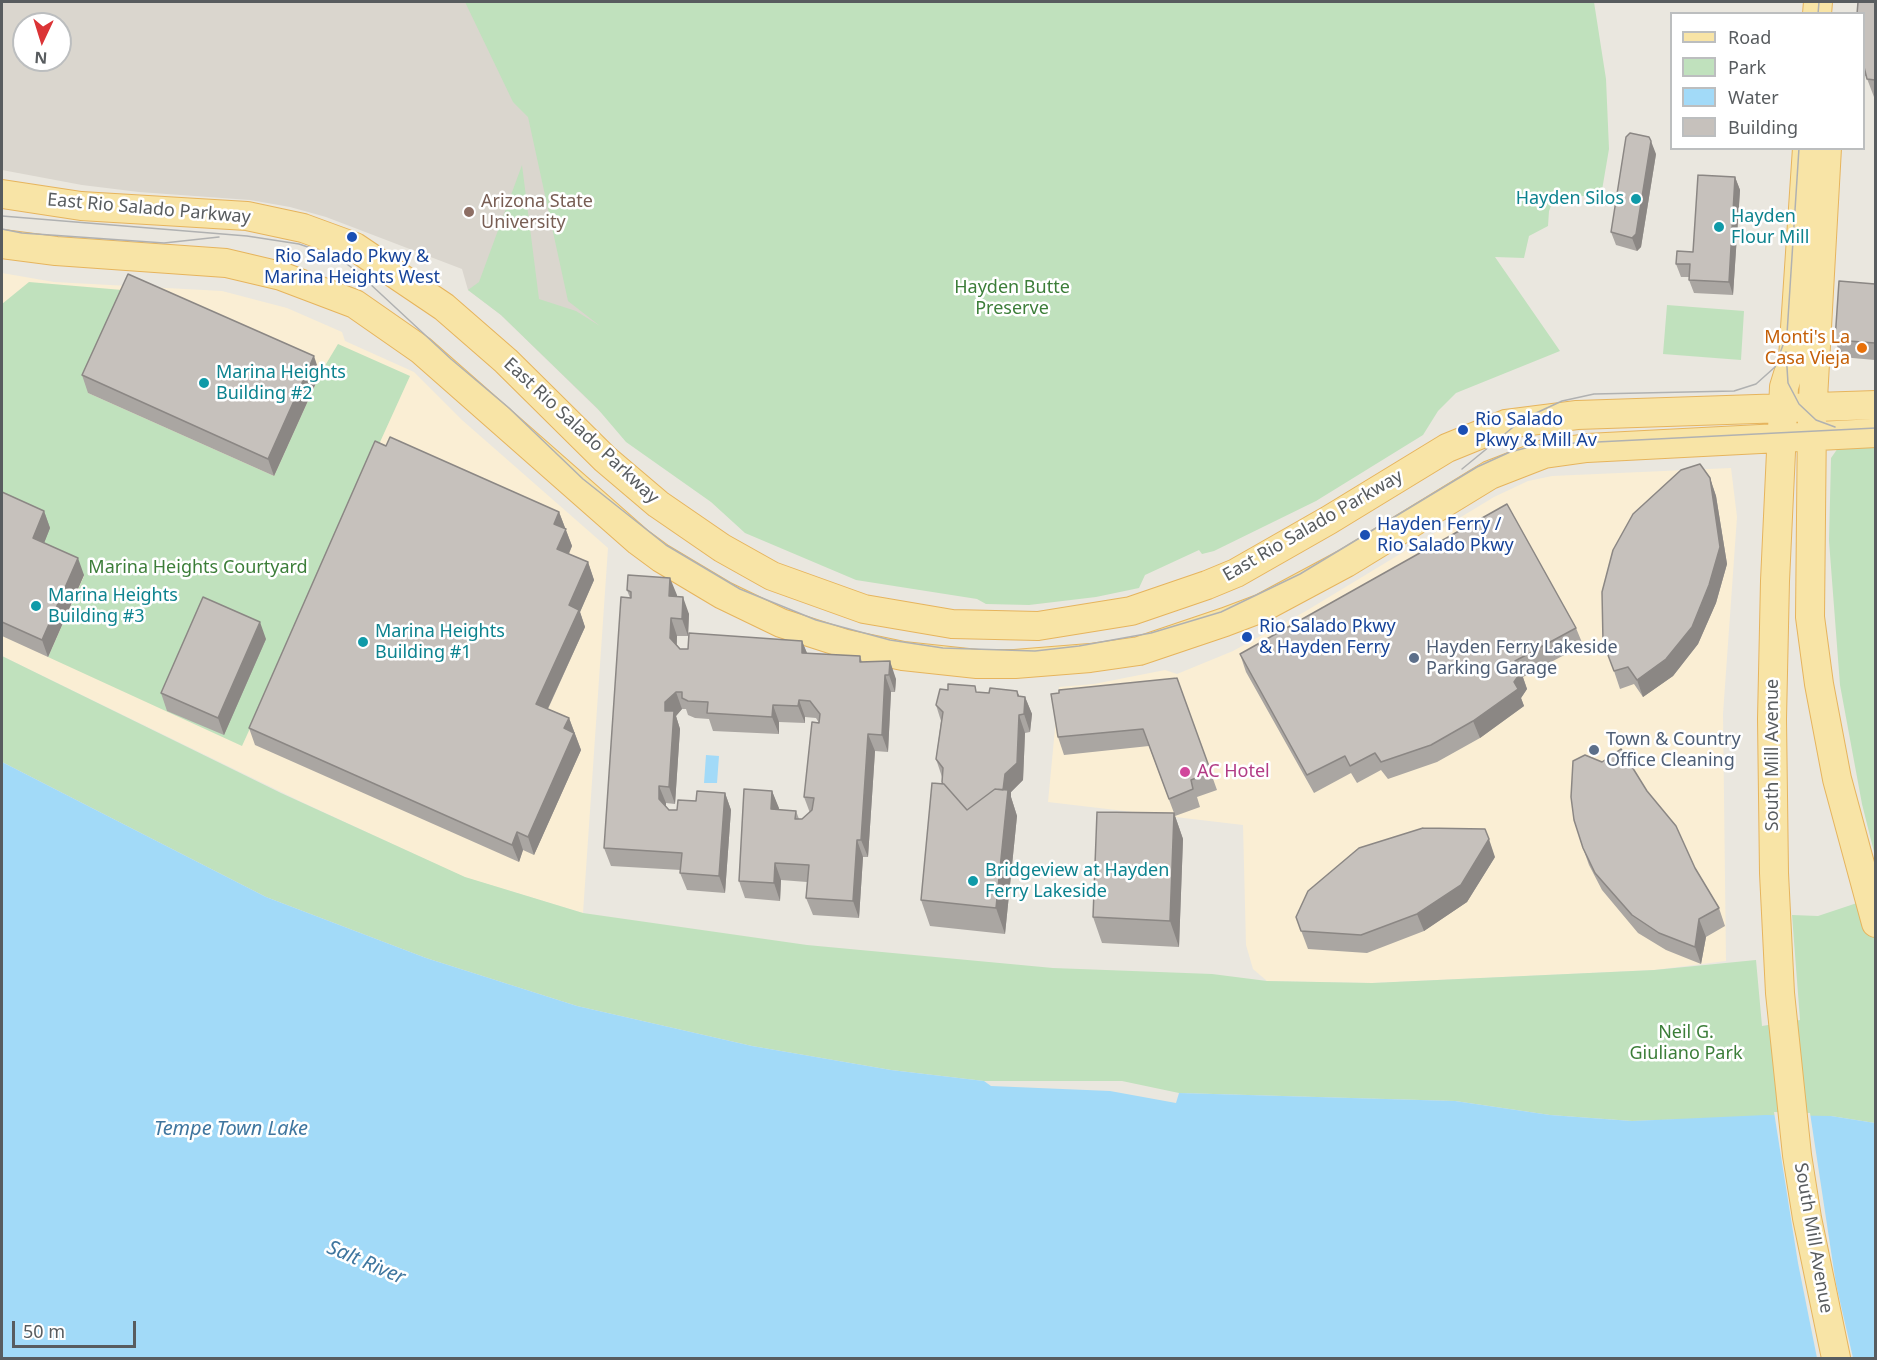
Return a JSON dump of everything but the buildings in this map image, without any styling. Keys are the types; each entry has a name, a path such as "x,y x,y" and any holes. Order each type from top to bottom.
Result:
{"main road":[{"name":"South Mill Avenue","path":"1807,150 1793,358 1784,387 1783,408 1773,639 1774,873 1780,993 1797,1155 1807,1218 1836,1359"},
{"path":"1827,150 1812,422 1810,617 1827,734 1875,923"},
{"name":"East Rio Salado Parkway","path":"2,194 81,206 247,216 303,228 355,247 444,307 506,361 605,459 690,527 772,576 864,609 911,619 1000,628 1038,626 1131,610 1236,573 1329,520 1447,448 1506,424 1577,414 1783,408 1812,422"},
{"path":"2,244 56,251 226,263 281,276 355,303 421,350 638,541 723,595 781,622 846,644 903,656 976,664 1015,664 1090,658 1147,648 1191,635 1262,608 1346,563 1473,484 1515,464 1544,454 1587,448 1782,437 1812,422 1875,405"},
{"path":"1812,422 1875,433"},
{"path":"605,459 637,499 638,541"},
{"path":"638,541 662,529 719,562 772,576"}],"shaded area":[{"name":"Arizona State University","path":"2,2 646,2 617,428 501,315 468,290 462,269 326,217 290,207 250,200 139,192 82,185 2,170"},
{"path":"2,273 54,282 222,291 287,308 342,332 345,341 414,372 462,420 608,548 583,913 464,877 304,803 2,656"},
{"path":"1731,468 1737,517 1723,714 1726,961 1654,970 1372,983 1267,981 1253,969 1246,945 1243,825 1048,802 1059,687 1094,684 1165,670 1177,674 1233,651 1306,611 1494,497 1528,481 1552,476"}],"green space":[{"name":"Hayden Butte Preserve","path":"465,2 1594,2 1606,79 1609,149 1601,196 1555,196 1549,211 1548,226 1529,236 1524,258 1495,257 1560,351 1456,393 1438,411 1423,435 1316,501 1214,551 1202,554 1199,550 1145,575 1139,588 1096,597 1029,605 986,604 977,599 856,580 745,533 711,502 626,442 597,408 501,315 468,290 479,282 522,165 539,299 576,311 600,326 568,301 528,117 513,102"},
{"name":"Marina Heights Courtyard","path":"29,282 134,291 88,393 274,476 320,374 338,344 410,376 242,746 48,657 84,576 39,556 2,506 2,304"},
{"path":"1667,305 1744,311 1741,360 1663,354"},
{"path":"1875,441 1875,856 1862,804 1840,685 1829,541 1831,458 1838,448"},
{"name":"Neil G. Giuliano Park","path":"2,656 281,793 465,877 583,913 807,945 1053,968 1212,974 1267,981 1372,983 1654,970 1756,960 1762,1026 1800,1020 1792,915 1818,916 1875,897 1875,1123 1831,1116 1632,1121 1550,1115 1455,1101 1179,1093 1122,1081 984,1081 891,1070 752,1046 577,1006 426,958 266,897 2,762"}],"water":[{"path":"706,755 719,756 717,783 704,783"},
{"name":"Tempe Town Lake","path":"2,762 266,897 426,958 577,1006 752,1046 891,1070 984,1081 991,1086 1110,1091 1176,1103 1179,1093 1455,1101 1550,1115 1632,1121 1766,1115 1831,1116 1875,1123 1875,1358 2,1358"}],"pier":[{"path":"1774,1112 1810,1113 1836,1284 1853,1358 1817,1358 1798,1263"}],"tram line":[{"path":"1818,12 1819,2"},
{"path":"1462,469 1523,419 1562,401 1594,394 1734,391 1756,384 1775,367 1787,334 1799,150"},
{"path":"2,216 247,236 299,244 337,257 355,270 451,359 509,408 583,479 666,545 740,589 816,620 890,640 943,648 1035,651 1079,646 1151,633 1221,612 1300,574 1477,467 1510,452 1537,445 1876,428"},
{"path":"2,229 22,233 164,243 219,237"},
{"path":"1786,352 1788,383 1799,404 1816,420 1835,427"}],"place":[{"name":"Hayden Silos","path":"1636,199"},
{"name":"Arizona State University","path":"469,212"},
{"name":"Hayden Flour Mill","path":"1719,227"},
{"name":"Rio Salado Pkwy & Marina Heights West","path":"352,237"},
{"name":"Monti's La Casa Vieja","path":"1862,348"},
{"name":"Marina Heights Building #2","path":"204,383"},
{"name":"Rio Salado Pkwy & Mill Av","path":"1463,430"},
{"name":"Hayden Ferry / Rio Salado Pkwy","path":"1365,535"},
{"name":"Marina Heights Building #3","path":"36,606"},
{"name":"Rio Salado Pkwy & Hayden Ferry","path":"1247,637"},
{"name":"Marina Heights Building #1","path":"363,642"},
{"name":"Hayden Ferry Lakeside Parking Garage","path":"1414,658"},
{"name":"Town & Country Office Cleaning","path":"1594,750"},
{"name":"AC Hotel","path":"1185,772"},
{"name":"Bridgeview at Hayden Ferry Lakeside","path":"973,881"}],"water label":[{"name":"Salt River","path":"366,1263"}]}
